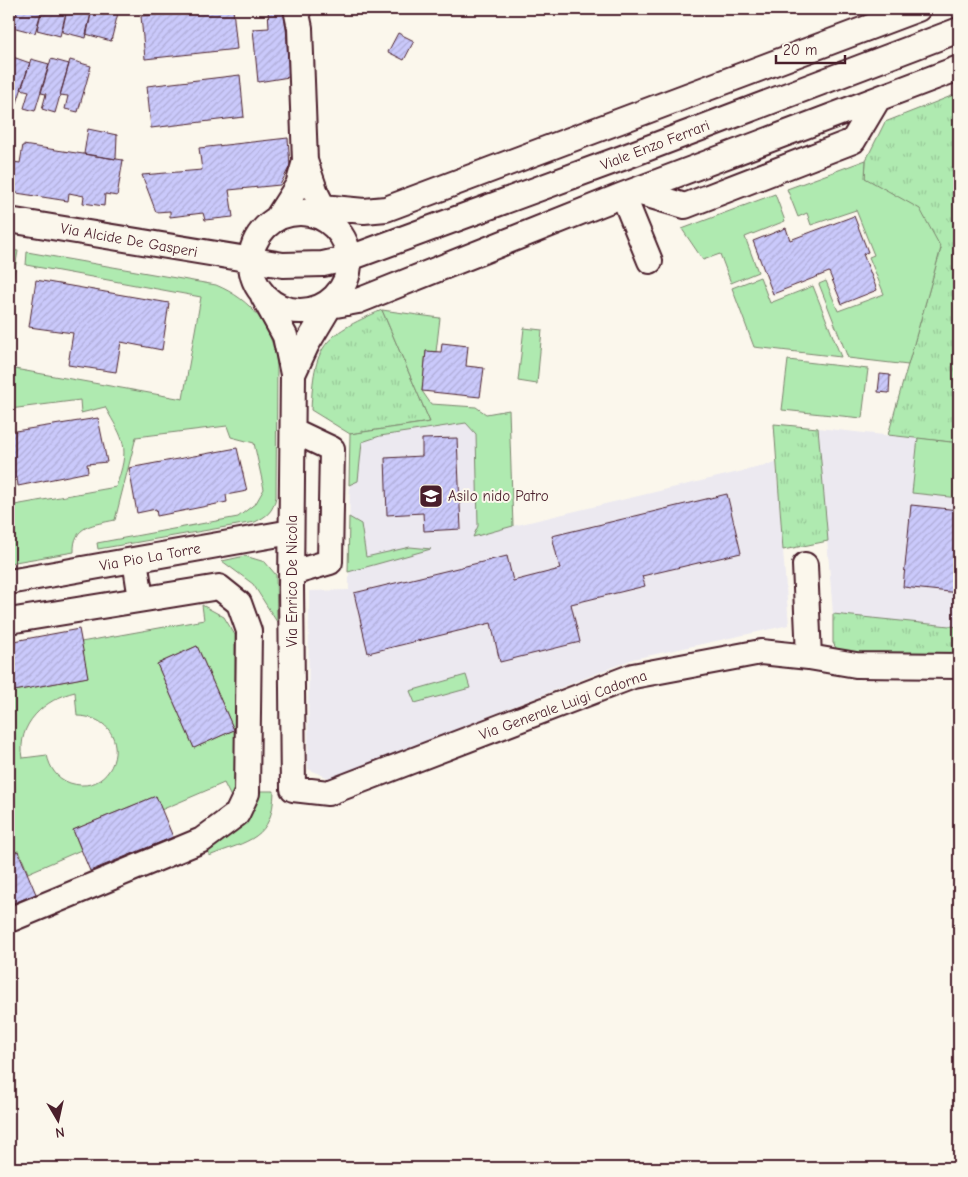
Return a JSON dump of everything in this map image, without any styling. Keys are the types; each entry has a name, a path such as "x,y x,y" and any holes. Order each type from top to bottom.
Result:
{"street":[{"path":"293,374 306,344 328,304 344,286 349,272 350,258 345,240 319,215 305,161 300,28 296,9"},
{"path":"277,218 386,209 918,9"},
{"name":"Viale Enzo Ferrari","path":"250,260 283,265 323,264 350,258 622,158 959,30"},
{"path":"263,296 275,306 289,311 304,312 328,304 358,301 628,193 959,68"},
{"path":"628,193 685,206 853,141 878,99"},
{"path":"293,374 285,336 253,279 250,260 258,236 277,218 288,204 298,185 305,161"},
{"path":"628,193 650,261"},
{"name":"Via Alcide De Gasperi","path":"9,220 250,260"},
{"name":"Via Enrico De Nicola","path":"293,374 294,431 291,532 293,789"},
{"path":"292,573 330,562 332,449 294,431"},
{"name":"Via Pio La Torre","path":"9,582 291,532"},
{"path":"135,560 142,598"},
{"path":"805,565 810,657"},
{"path":"9,621 219,587 239,603 249,631 248,793 237,814 202,840 9,920"},
{"name":"Via Generale Luigi Cadorna","path":"293,789 328,793 633,676 761,652 810,657 856,665 959,666"}],"shaded area":[{"path":"509,410 513,526 776,463 789,625 633,659 331,779 308,769 309,591 349,590 350,434"},
{"path":"818,428 959,443 959,627 833,614"}],"green space":[{"path":"959,93 959,443 888,435 941,248 865,178 866,160 885,122"},
{"path":"866,160 865,178 920,209 941,248 908,365 848,358 819,284 826,281 838,311 884,294 869,257 874,255 856,210 811,225 807,213 798,217 787,189"},
{"path":"775,194 785,221 745,237 758,272 731,283 720,254 703,260 682,229"},
{"path":"9,250 18,251 9,305"},
{"path":"27,252 216,285 240,298 250,307 258,316 271,339 277,366 276,497 271,510 266,515 255,522 98,549 97,543 238,517 256,503 264,489 254,443 231,437 227,426 136,437 115,520 92,525 81,531 77,536 74,552 9,563 9,506 116,487 124,453 121,437 105,407 81,413 80,400 10,409 9,411 9,368 183,399 201,297 26,265"},
{"path":"760,277 770,303 813,286 841,357 754,347 732,288"},
{"path":"382,310 430,422 350,434 311,410 315,371 325,345 334,336 346,327"},
{"path":"382,310 440,318 436,352 426,351 422,391 431,404 476,407 486,414 509,410 513,526 473,537 478,526 476,434 466,423 380,436 362,442 358,481 349,485 350,434 430,422"},
{"path":"524,328 542,330 537,384 518,381"},
{"path":"788,360 868,369 862,418 782,410"},
{"path":"774,424 818,428 828,541 783,550"},
{"path":"918,438 959,443 959,498 912,493"},
{"path":"349,517 361,524 366,557 410,547 431,549 348,572"},
{"path":"245,556 265,562 276,575 277,622 253,584 222,561"},
{"path":"202,605 224,617 235,635 236,790 233,801 224,783 161,810 156,796 73,830 81,850 28,873 19,851 9,855 9,692 87,677 81,642 204,620","holes":["197,646 234,730 194,748 157,664","75,692 77,716 96,720 108,729 114,742 115,756 110,769 101,779 87,785 70,783 61,778 52,768 47,755 23,758 24,734 28,724 35,715 53,700"]},
{"path":"833,614 959,627 959,655 839,653 833,643"},
{"path":"466,675 470,688 415,703 410,691"},
{"path":"257,791 274,791 273,807 264,829 247,841 209,856 209,849 234,832 247,819 256,802"}],"building":[{"path":"9,9 17,9 11,32 9,31"},
{"path":"17,9 42,9 35,33 12,27"},
{"path":"42,9 67,9 60,36 37,30"},
{"path":"67,9 92,9 86,38 62,32"},
{"path":"92,9 119,9 111,41 86,34"},
{"path":"213,9 233,9 237,49 145,59 141,16"},
{"path":"268,9 285,9 289,77 258,82 253,29 269,28"},
{"path":"398,33 414,41 404,60 388,52"},
{"path":"10,56 30,63 15,109 9,107"},
{"path":"31,59 49,64 35,111 24,108 29,91 21,89"},
{"path":"51,59 69,64 55,113 42,109 46,94 41,93"},
{"path":"70,60 91,66 78,112 65,109 68,96 60,95"},
{"path":"240,75 244,117 151,128 147,86"},
{"path":"88,129 117,135 116,159 84,154"},
{"path":"288,138 290,166 280,185 229,190 233,217 205,220 203,213 170,217 170,211 156,212 142,175 202,170 199,148"},
{"path":"23,145 123,160 117,196 105,194 104,206 83,203 84,196 69,193 68,201 10,192 14,162 20,163"},
{"path":"854,216 868,252 863,254 877,290 842,304 829,272 773,294 753,241 786,228 790,240"},
{"path":"36,280 169,303 162,350 121,342 116,372 68,365 73,333 29,327"},
{"path":"442,343 468,346 466,366 484,368 480,397 422,391 426,351 441,352"},
{"path":"880,374 890,375 889,393 878,392"},
{"path":"98,418 107,462 87,464 88,472 18,486 17,478 9,479 9,432"},
{"path":"457,438 461,529 424,531 423,513 387,515 385,458 422,456 422,439"},
{"path":"237,448 247,491 226,495 227,502 157,516 156,509 137,513 129,468"},
{"path":"727,494 741,553 642,576 645,586 571,604 580,642 500,662 491,623 368,653 354,593 507,556 513,581 560,569 552,536"},
{"path":"911,505 959,510 959,593 903,587"},
{"path":"79,629 88,677 9,692 9,642"},
{"path":"197,646 234,730 194,748 157,664"},
{"path":"156,796 173,837 90,871 73,830"},
{"path":"18,851 36,894 9,905 9,855"}],"place":[{"name":"Asilo nido Patro","path":"431,496"}]}
